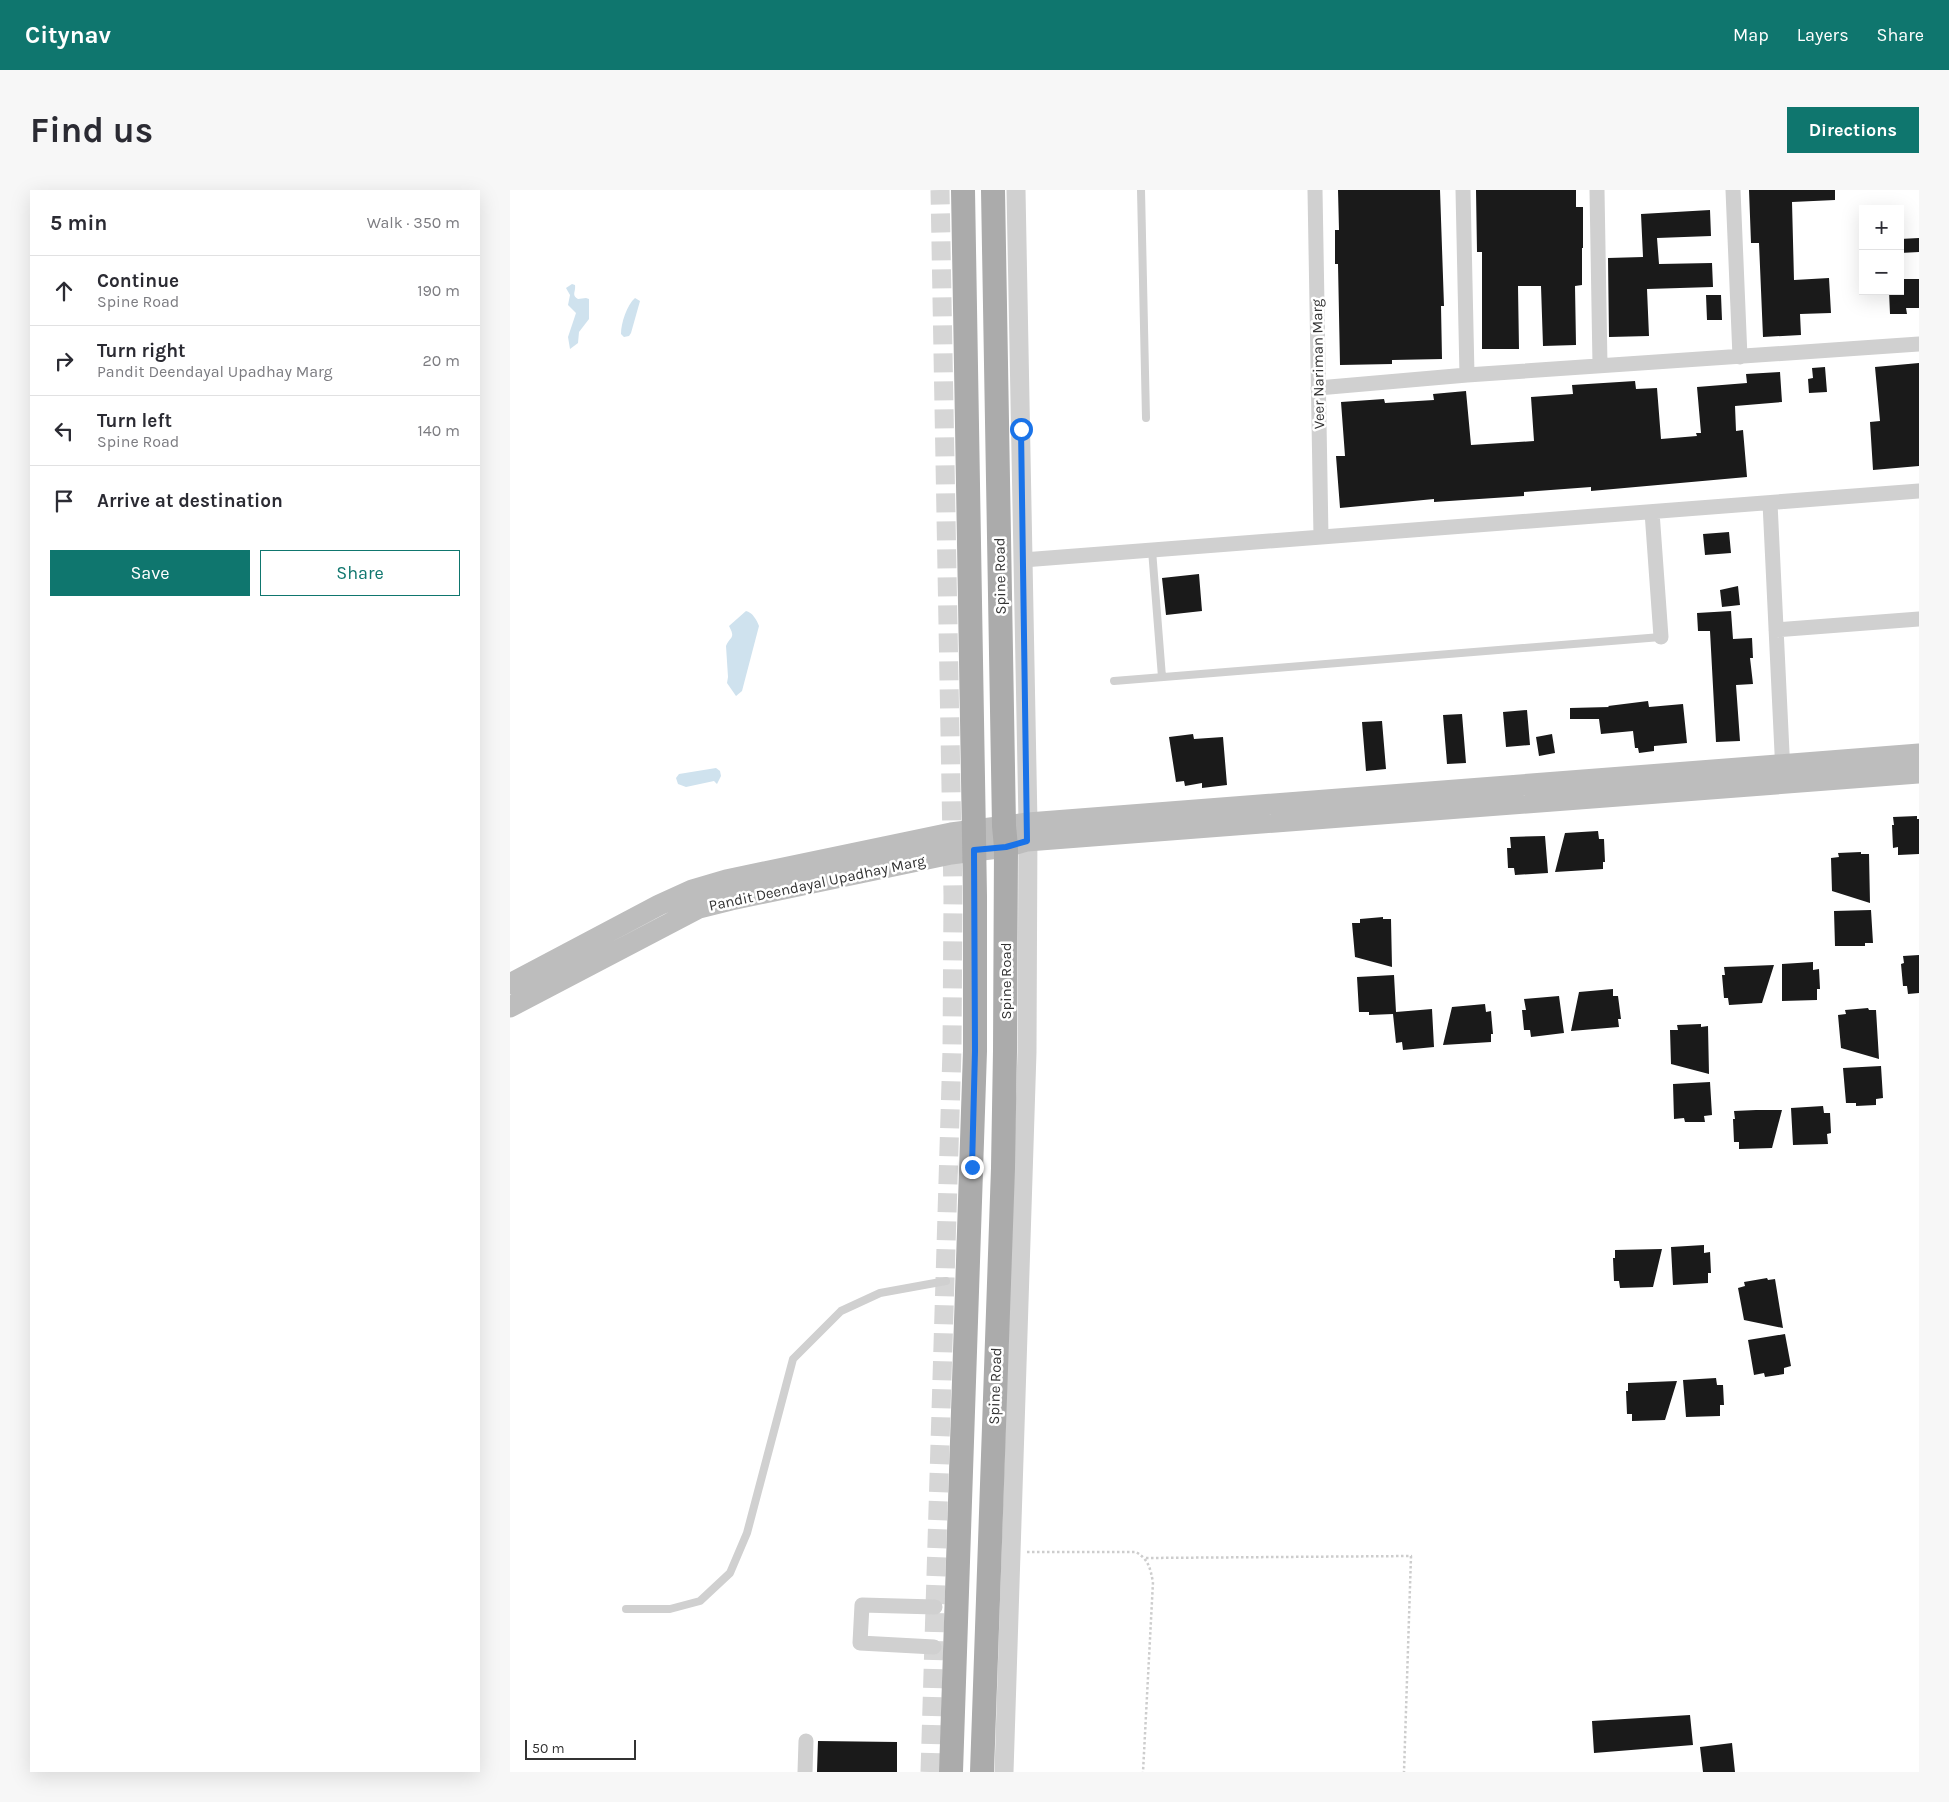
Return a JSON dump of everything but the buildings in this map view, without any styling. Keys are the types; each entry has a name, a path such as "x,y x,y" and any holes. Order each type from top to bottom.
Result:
{"main road":[{"name":"Spine Road","path":"951,1772 974,1090 974,840 963,190"},
{"name":"Spine Road","path":"982,1772 1005,1051 1016,834 993,190"},
{"path":"1783,774 1919,754"},
{"name":"Pandit Deendayal Upadhay Marg","path":"510,1006 699,908 974,840 1016,834 1783,774"},
{"path":"1783,774 1919,774"},
{"name":"Pandit Deendayal Upadhay Marg","path":"510,984 659,905 692,890 726,880 951,833 974,840"}],"street":[{"name":"Spine Road","path":"1004,1772 1028,1052 1016,834 1023,560 1016,190"},
{"name":"Veer Nariman Marg","path":"1315,190 1321,537"},
{"path":"1463,190 1467,375"},
{"path":"1597,190 1600,365"},
{"path":"1733,190 1740,357"},
{"path":"1318,388 1600,365 1919,344"},
{"path":"1023,560 1919,491"},
{"path":"1770,503 1783,774"},
{"path":"1652,512 1661,637"},
{"path":"1776,630 1919,618"},
{"path":"934,1647 860,1643 862,1605 935,1607"},
{"path":"805,1772 806,1741"}],"lane":[{"path":"1141,190 1146,418"},
{"path":"1152,550 1162,677"},
{"path":"1114,681 1661,637"},
{"path":"626,1609 670,1609 700,1601 730,1573 747,1533 793,1359 841,1310 880,1292 946,1281"}],"path":[{"path":"1012,1552 1136,1552 1146,1558 1411,1556 1404,1772"},
{"path":"1143,1772 1153,1582 1146,1558"}],"water":[{"path":"572,284 575,285 574,295 576,298 589,299 589,319 579,332 578,343 570,349 568,337 576,313 568,305 570,295 566,288"},
{"path":"635,298 640,301 631,333 629,336 624,337 621,334 623,320 629,305"},
{"path":"746,611 754,617 759,626 742,691 736,696 727,683 726,646 732,637 729,626"},
{"path":"716,768 720,771 721,776 717,784 714,781 686,787 678,784 676,778 679,774"}],"tunnel":[{"path":"930,1772 952,1050 953,896 940,190"}],"route":[{"path":"972,1167 975,1051 974,850 1006,847 1027,841 1021,429"}]}
